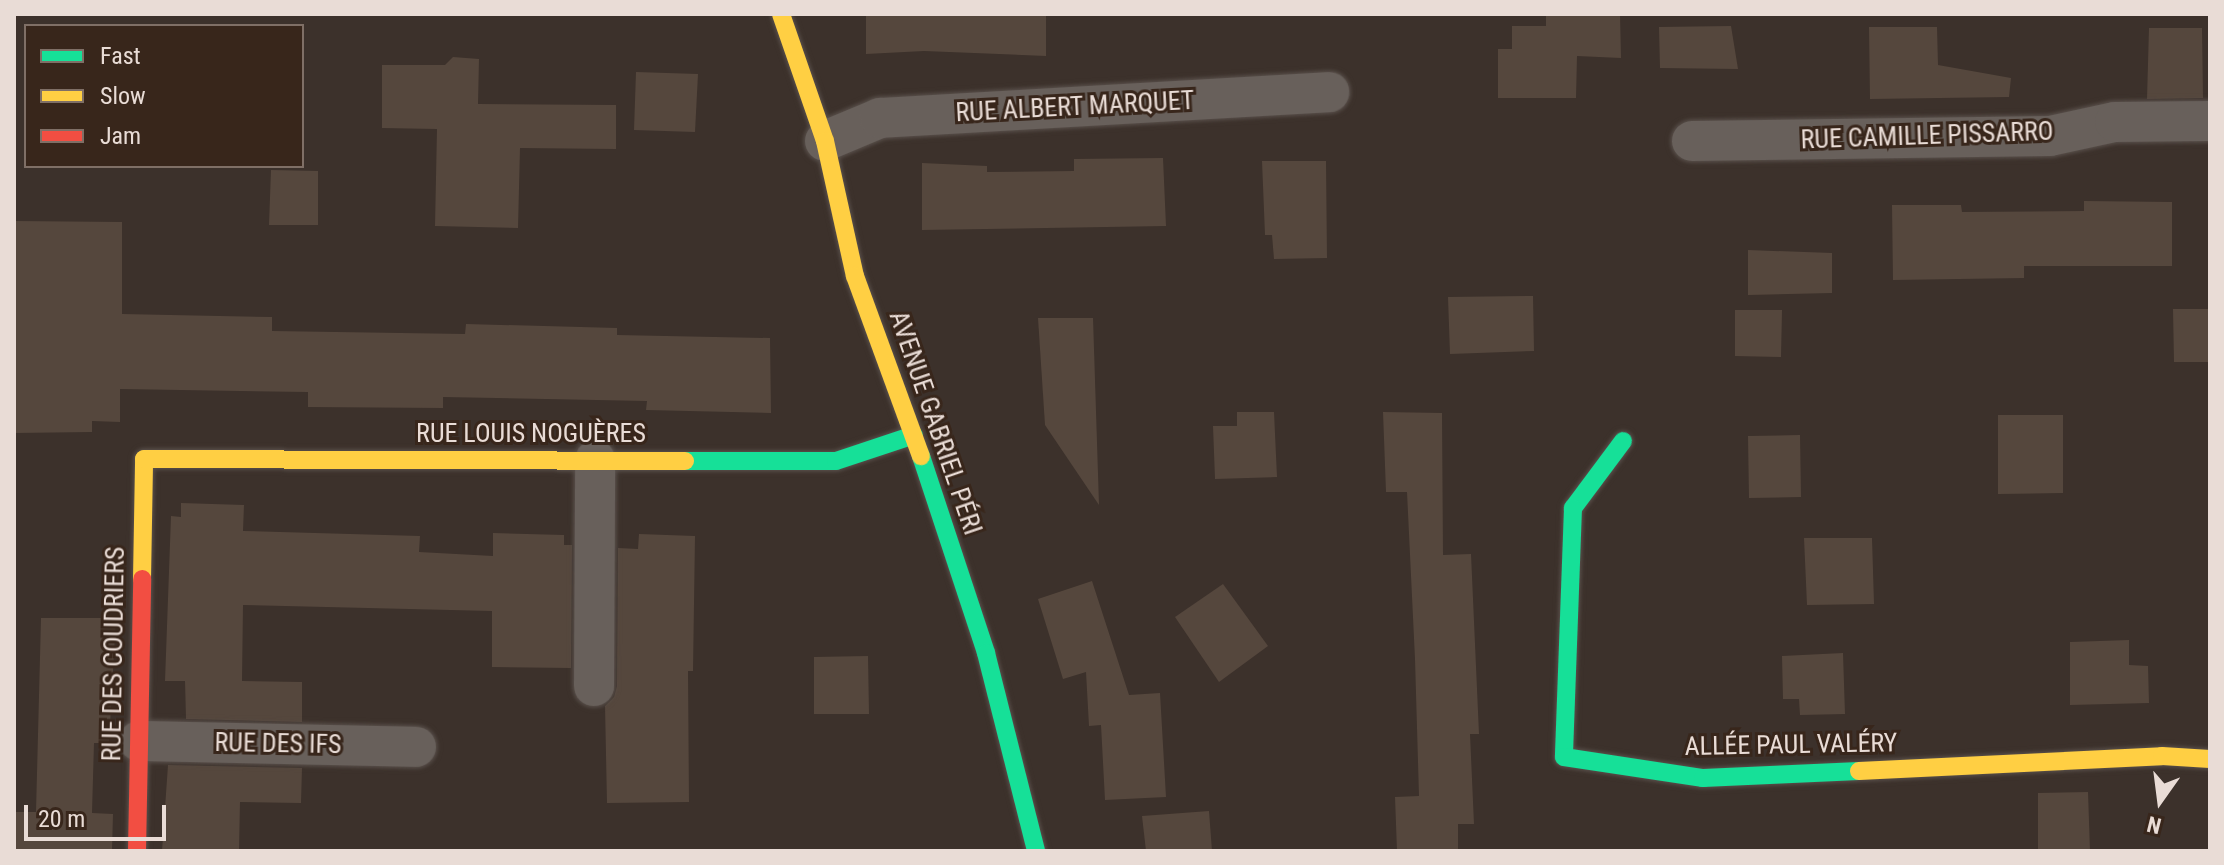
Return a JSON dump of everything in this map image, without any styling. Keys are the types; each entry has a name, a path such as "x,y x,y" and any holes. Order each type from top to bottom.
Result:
{"street":[{"name":"AVENUE GABRIEL PÉRI","path":"781,14 825,141 855,276 914,435 986,653 1036,851"},
{"name":"RUE ALBERT MARQUET","path":"825,141 880,118 1329,92"},
{"name":"RUE CAMILLE PISSARRO","path":"1692,141 2050,136 2115,122 2210,121"},
{"name":"RUE LOUIS NOGUÈRES","path":"144,459 836,461 914,435"},
{"name":"ALLÉE PAUL VALÉRY","path":"1623,441 1573,508 1564,757 1703,778 2162,756 2210,759"},
{"name":"RUE DES COUDRIERS","path":"137,851 144,459"},
{"path":"594,686 595,460"},
{"name":"RUE DES IFS","path":"139,741 416,747"}],"building":[{"path":"866,14 1046,14 1046,56 924,51 866,54"},
{"path":"1546,14 1620,14 1621,58 1577,56 1576,98 1498,98 1498,49 1512,49 1512,26 1546,26"},
{"path":"1731,26 1738,69 1660,68 1659,27"},
{"path":"1869,27 1937,27 1938,65 2011,78 2009,97 1870,99"},
{"path":"2149,28 2202,28 2203,98 2147,99"},
{"path":"453,57 479,59 478,104 616,105 616,149 520,148 518,228 435,226 437,129 382,128 382,65 445,65"},
{"path":"636,72 698,74 695,132 634,130"},
{"path":"1163,158 1166,226 922,230 922,163 987,166 987,172 1074,171 1074,159"},
{"path":"1262,161 1326,161 1327,258 1274,259 1272,235 1265,235"},
{"path":"271,170 318,171 318,225 269,225"},
{"path":"2084,201 2172,202 2172,266 2024,266 2024,278 1893,280 1892,205 1961,205 1962,212 2084,211"},
{"path":"14,221 122,222 122,314 272,317 272,331 465,334 466,324 617,328 617,335 770,338 771,413 646,410 647,401 443,397 443,408 308,407 308,392 120,389 120,422 92,421 92,432 14,433"},
{"path":"1748,250 1832,253 1832,293 1748,295"},
{"path":"1533,296 1534,351 1450,354 1448,297"},
{"path":"2173,309 2210,309 2210,362 2174,362"},
{"path":"1735,310 1782,310 1781,357 1735,356"},
{"path":"1038,318 1093,318 1099,505 1045,425"},
{"path":"1237,412 1274,412 1277,477 1215,479 1213,426 1237,426"},
{"path":"1383,412 1442,413 1443,555 1471,554 1479,734 1470,734 1474,824 1458,824 1458,851 1397,851 1395,797 1419,796 1415,659 1407,492 1386,492"},
{"path":"1998,415 2063,415 2063,493 1998,494"},
{"path":"1800,435 1801,497 1749,498 1748,436"},
{"path":"181,503 244,505 243,531 420,536 419,552 493,556 493,533 564,535 564,545 572,545 571,668 492,667 492,611 243,605 242,681 302,682 302,722 186,719 185,681 165,681 171,516 181,517"},
{"path":"639,534 695,536 693,671 688,671 689,802 607,803 605,706 614,697 617,686 618,548 638,549"},
{"path":"1804,538 1872,538 1874,604 1807,605"},
{"path":"1092,581 1129,695 1160,693 1166,797 1105,800 1101,725 1089,726 1086,672 1063,679 1038,599"},
{"path":"1223,584 1268,646 1219,682 1175,617"},
{"path":"41,618 116,618 109,743 94,743 92,813 113,814 112,851 14,851 14,812 36,812"},
{"path":"2129,640 2129,665 2148,666 2149,703 2070,705 2070,642"},
{"path":"1843,653 1845,714 1800,715 1799,699 1783,699 1782,656"},
{"path":"868,656 869,714 814,714 814,657"},
{"path":"168,765 302,768 301,803 240,802 239,851 162,851"},
{"path":"2088,792 2090,851 2038,851 2038,793"},
{"path":"1209,811 1212,851 1146,851 1142,816"}],"traffic: fast":[{"path":"685,461 836,461 914,435"},
{"path":"1623,441 1573,508 1564,757 1703,778 1859,771"},
{"path":"921,456 986,653 1036,851"}],"traffic: slow":[{"path":"781,14 825,141 855,276 921,456"},
{"path":"142,579 144,459 685,461"},
{"path":"1859,771 2162,756 2210,759"}],"traffic: jam":[{"path":"137,851 142,579"}]}
